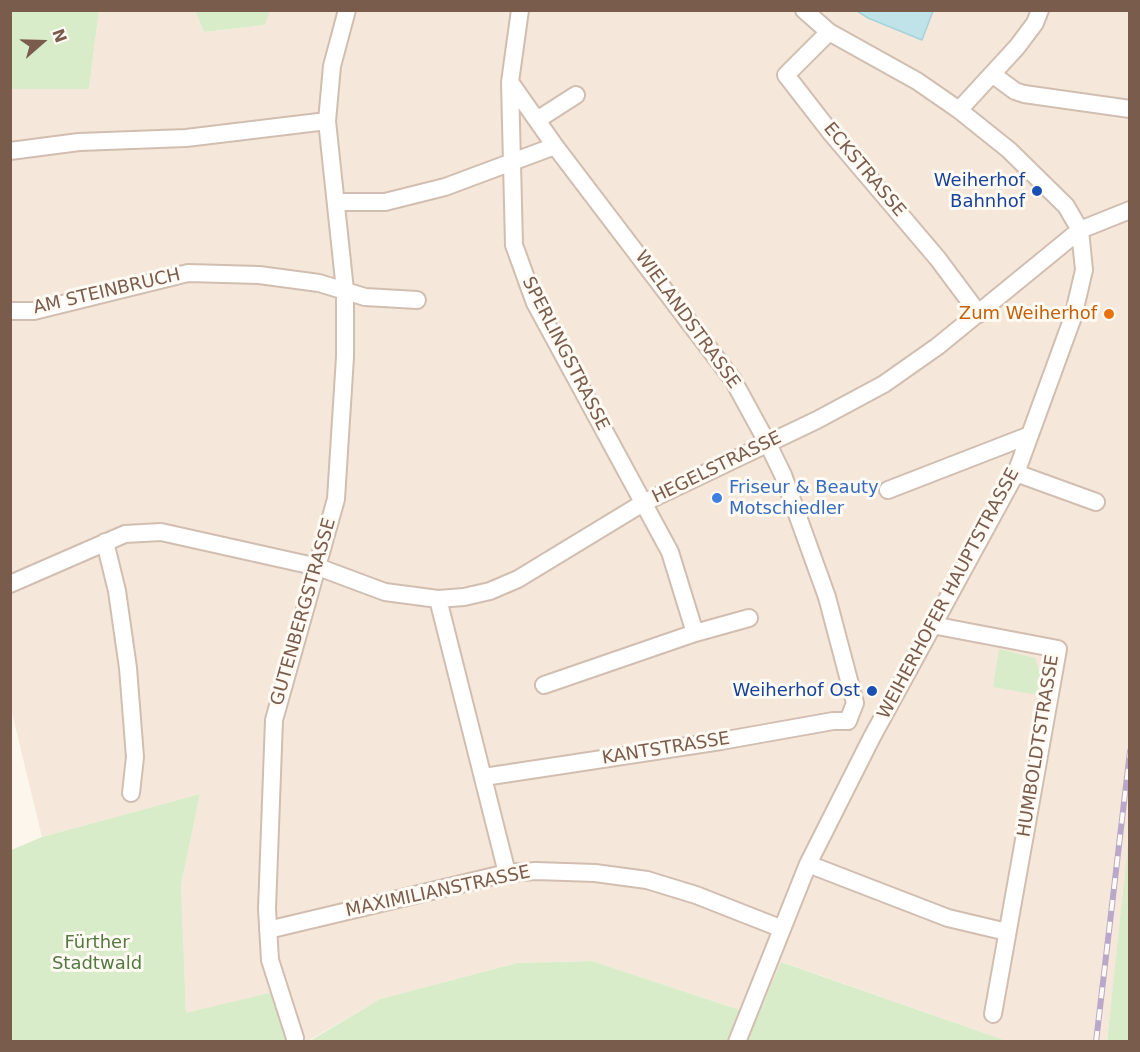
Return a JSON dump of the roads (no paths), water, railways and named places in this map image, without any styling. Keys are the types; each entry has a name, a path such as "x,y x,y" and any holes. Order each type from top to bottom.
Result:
{"street":[{"name":"GUTENBERGSTRASSE","path":"295,1038 270,960 268,930 276,709 318,567 337,489 345,357 345,290 338,202 327,121 332,66 347,10"},
{"name":"SPERLINGSTRASSE","path":"520,10 510,82 514,245 535,303 670,552 695,633"},
{"name":"WEIHERHOFER HAUPTSTRASSE","path":"736,1041 780,928 808,864 872,737 1016,473 1073,317 1084,270 1080,230 1066,206 1043,183 960,110 917,81 830,32 804,10"},
{"path":"960,110 1035,23 1040,10"},
{"name":"ECKSTRASSE","path":"830,32 786,75 831,133 938,259 979,314"},
{"path":"992,74 1015,91 1024,94 1130,109"},
{"name":"WIELANDSTRASSE","path":"510,82 555,146 734,380 768,444 783,475 827,597 855,703 848,721"},
{"path":"537,120 576,95"},
{"path":"10,151 79,142 186,138 327,121"},
{"path":"338,202 385,202 445,187 555,146"},
{"name":"HEGELSTRASSE","path":"10,584 125,534 160,532 318,567 385,592 438,599 464,597 490,591 518,579 643,503 768,444 884,384 979,314 1080,230 1130,210"},
{"name":"AM STEINBRUCH","path":"10,312 34,311 78,302 128,286 188,273 259,275 345,290"},
{"path":"345,290 365,297 417,300"},
{"path":"888,490 1030,435"},
{"path":"1016,473 1096,502"},
{"path":"105,542 117,591 128,668 135,757 131,793"},
{"path":"438,599 507,873"},
{"path":"544,685 695,633 749,618"},
{"name":"HUMBOLDTSTRASSE","path":"932,625 1058,649 993,1014"},
{"name":"KANTSTRASSE","path":"484,777 721,741 833,721 848,721"},
{"path":"848,721 872,737"},
{"path":"808,864 948,918 1007,932"},
{"name":"MAXIMILIANSTRASSE","path":"268,930 507,873 572,871 647,880 696,895 780,928"}],"water":[{"path":"857,11 933,11 922,40 868,18"}],"railway":[{"path":"1096,1042 1130,751"}],"place":[{"name":"Weiherhof Bahnhof","path":"1037,191"},
{"name":"Zum Weiherhof","path":"1109,314"},
{"name":"Friseur & Beauty Motschiedler","path":"717,498"},
{"name":"Weiherhof Ost","path":"872,691"}],"park label":[{"name":"Fürther Stadtwald","path":"97,953"}]}
